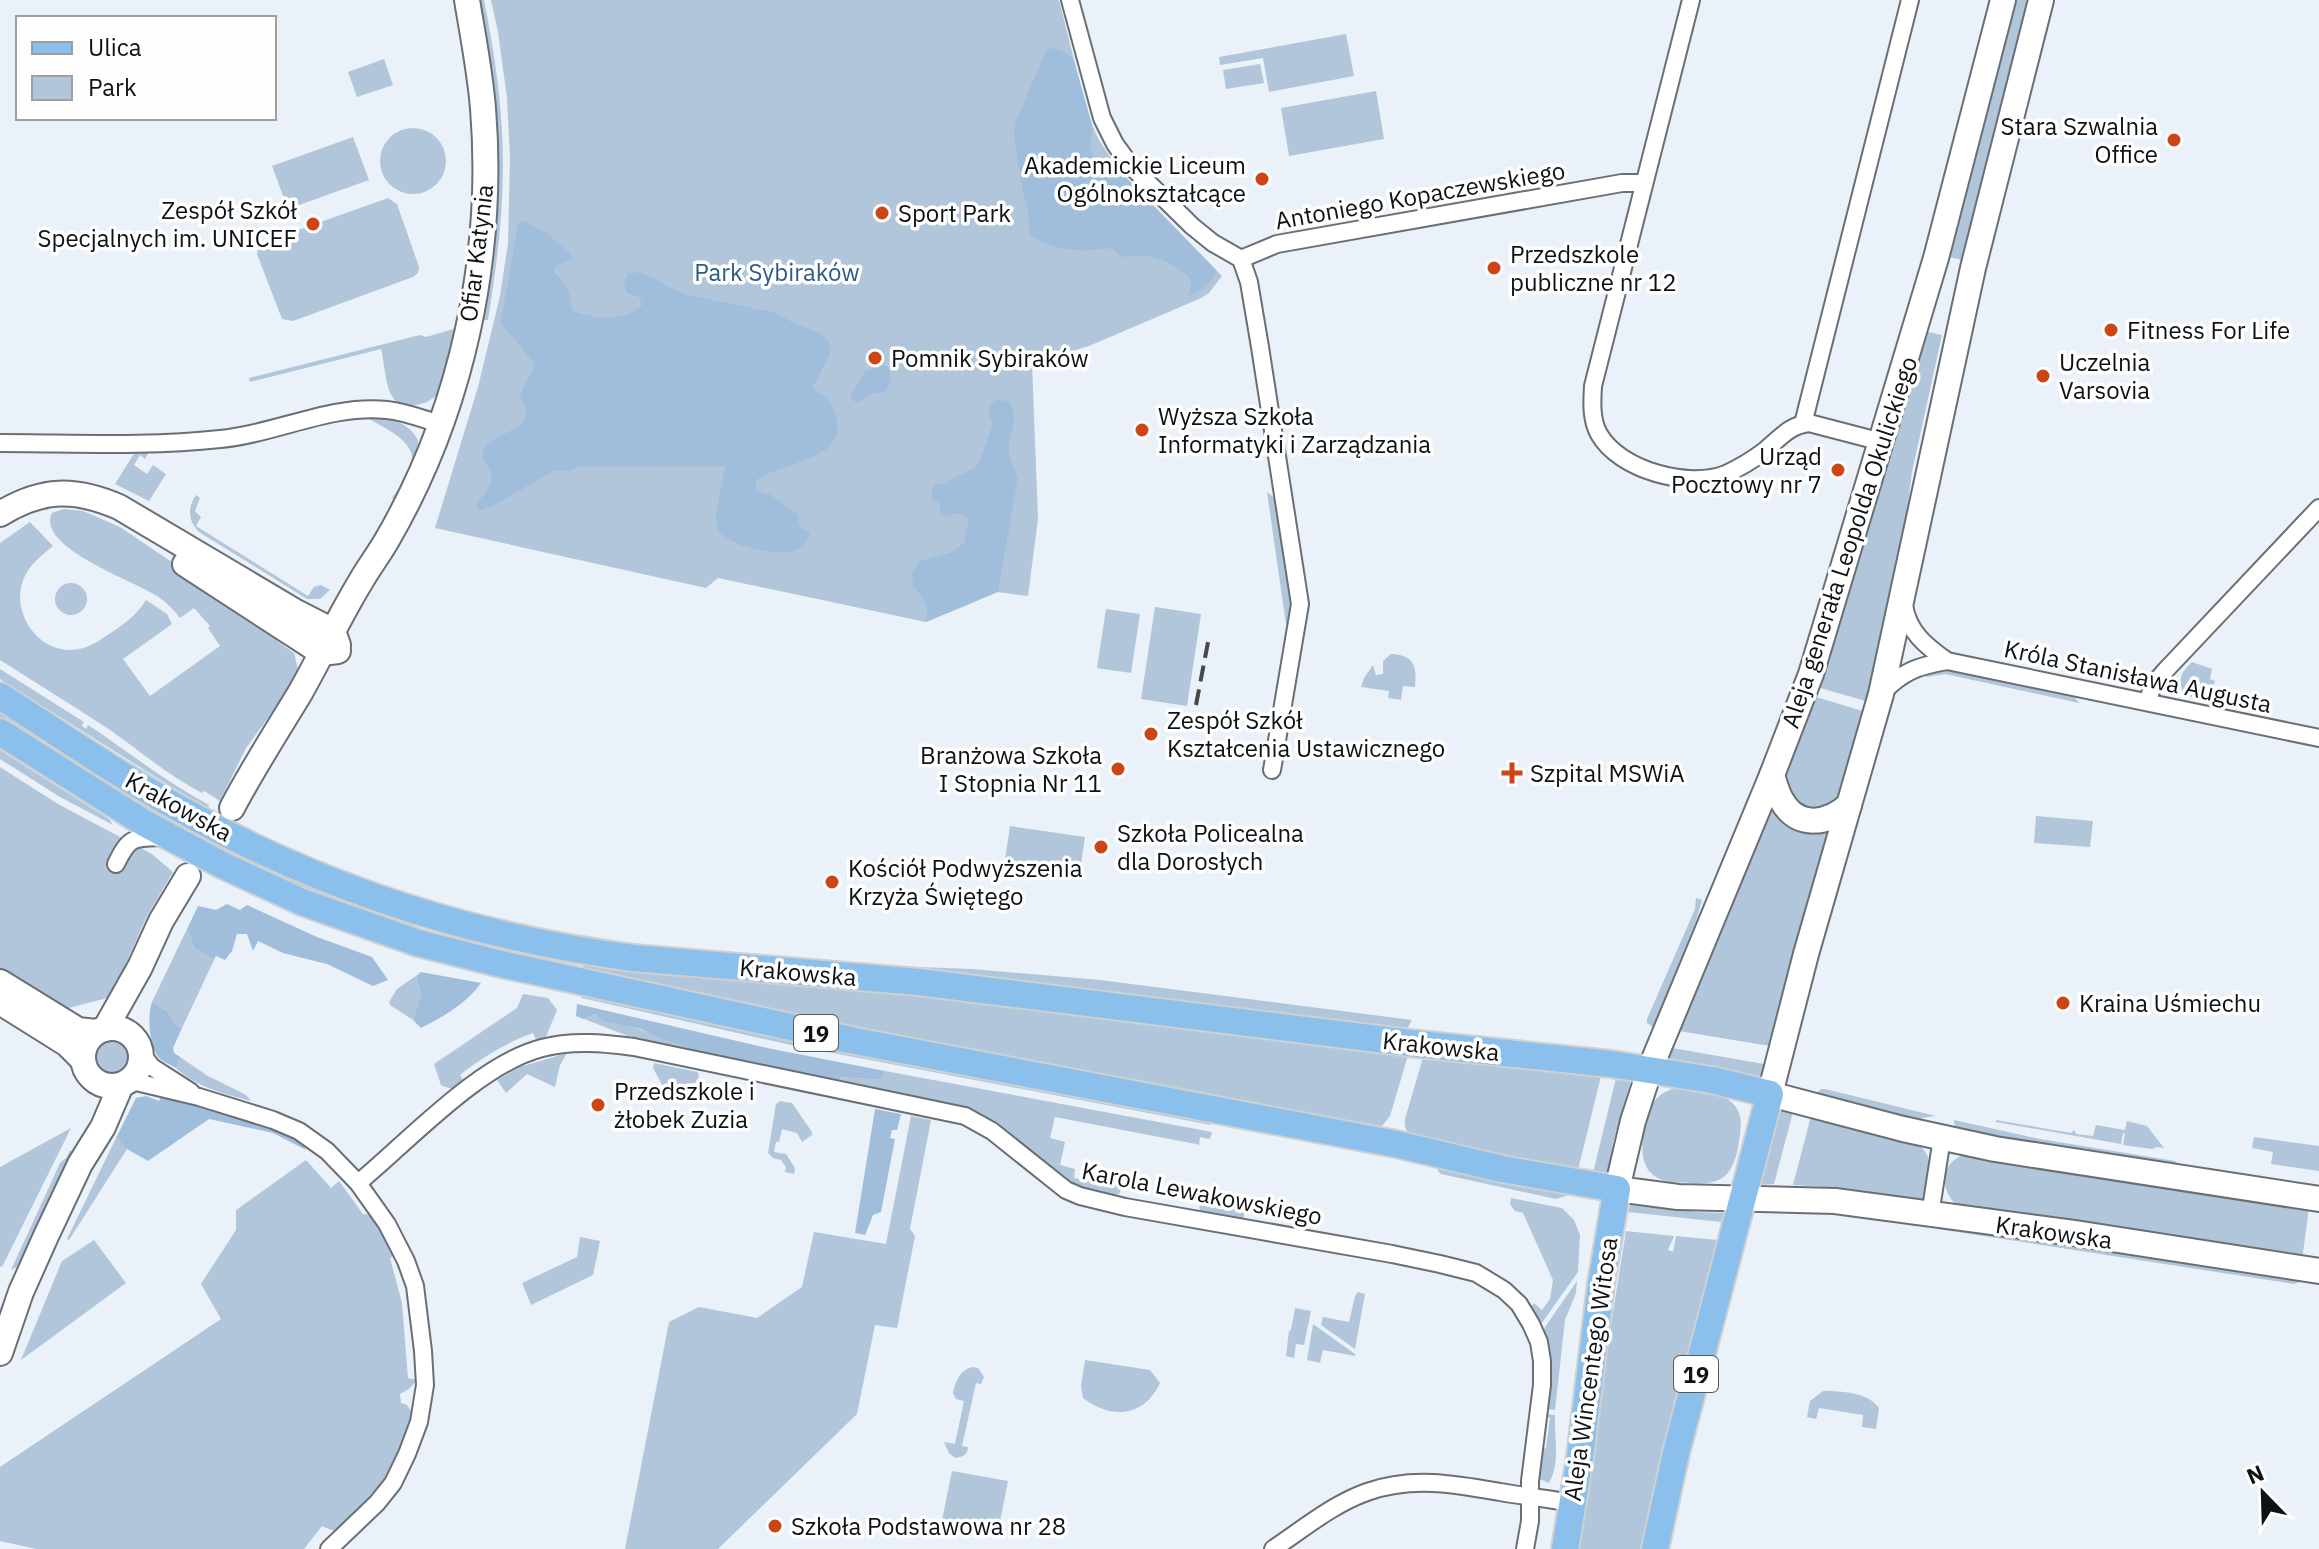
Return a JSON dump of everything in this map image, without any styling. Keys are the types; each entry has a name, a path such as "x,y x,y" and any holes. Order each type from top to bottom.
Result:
{"main road":[{"name":"Ofiar Katynia","path":"332,645 299,724 232,808 300,692 332,645 367,595 387,540 425,463 454,383 476,290 486,157 483,108 467,0"},
{"name":"Aleja generała Leopolda Okulickiego","path":"1617,1189 1633,1121 1650,1069 1811,674 1925,299 2003,0"},
{"name":"Aleja generała Leopolda Okulickiego","path":"1770,1094 1806,954 1881,694 1964,310 2041,0"},
{"path":"1925,299 1964,310"},
{"path":"0,514 33,505 56,493 90,496 119,507 296,612 332,645"},
{"path":"0,531 33,505"},
{"path":"0,682 61,735"},
{"name":"Krakowska","path":"0,696 180,809 259,850 334,883 426,915 519,939 610,955 961,987 1418,1044 1650,1069 1770,1094"},
{"name":"Krakowska","path":"5,738 168,837 243,876 302,902 418,943 501,964 855,1041 1617,1189 1678,1197 1820,1200 2074,1233 2319,1271"},
{"path":"1772,775 1782,801 1798,818 1813,822 1832,818 1849,805"},
{"path":"80,1164 97,1103 85,1045 101,1030 140,967 161,921 188,876"},
{"path":"0,1353 11,1288 104,1126 124,1084 138,1071 132,1019 140,967"},
{"path":"0,982 78,1030 119,1029 137,1044"},
{"path":"0,1002 65,1043 88,1070 108,1086 124,1084"},
{"path":"1770,1094 1995,1149 2319,1199"},
{"name":"19","path":"1655,1549 1676,1453 1770,1094"},
{"name":"Aleja Wincentego Witosa","path":"1565,1549 1617,1189"}],"street":[{"path":"1070,0 1102,118 1115,144 1131,166 1192,226 1241,259 1249,282 1300,604 1272,770"},
{"path":"1691,0 1593,386 1593,414 1600,436 1630,465 1671,476 1709,479 1745,464 1790,428 1803,424 1882,442"},
{"path":"1803,424 1910,0"},
{"name":"Antoniego Kopaczewskiego","path":"1241,259 1277,244 1622,183 1644,183"},
{"path":"0,443 197,442 236,437 331,413 356,410 406,413 440,424"},
{"path":"2147,701 2158,678 2319,508"},
{"name":"Króla Stanisława Augusta","path":"1902,596 1906,617 1915,634 1947,661"},
{"name":"Króla Stanisława Augusta","path":"1881,694 1894,681 1920,666 1947,661 2319,738"},
{"path":"109,802 123,832 125,845 116,864"},
{"path":"125,845 136,839 168,837"},
{"path":"418,943 426,915"},
{"name":"Karola Lewakowskiego","path":"358,1183 485,1075 515,1058 560,1044 604,1043 965,1116 992,1131 1066,1190 1080,1196 1465,1270 1496,1284 1512,1297 1526,1314 1540,1348 1542,1385 1525,1549"},
{"path":"137,1044 152,1067 199,1097"},
{"path":"124,1084 136,1082 199,1097 299,1131 327,1151 358,1183 387,1224 406,1261 415,1286 423,1351 425,1385 419,1422 393,1483 377,1503 329,1549"},
{"path":"1930,1215 1942,1138"},
{"path":"1273,1549 1337,1506 1366,1492 1391,1485 1418,1481 1444,1483 1573,1503"}],"green space":[{"path":"477,0 484,0 488,21 498,83 503,145 500,224 488,320 481,320"},
{"name":"Park Sybiraków","path":"491,0 1059,0 1089,119 1099,140 1119,170 1222,276 1209,293 1199,299 1089,346 1032,363 1038,519 1028,596 997,592 926,622 718,578 706,588 435,528 478,387 500,296 508,243 510,158 507,98"},
{"path":"2011,0 2033,0 1966,261 1945,256"},
{"path":"1346,34 1354,76 1269,92 1263,58 1220,65 1219,57"},
{"path":"384,59 393,85 357,97 348,72"},
{"path":"1260,64 1264,83 1226,89 1223,70"},
{"path":"1376,91 1384,139 1289,156 1281,108"},
{"path":"406,128 420,128 432,133 441,142 446,161 444,174 437,185 420,194 406,194 394,189 385,180 380,168 380,154 385,142 394,133"},
{"path":"353,137 369,180 288,209 272,166"},
{"path":"388,198 397,204 419,267 418,273 293,321 282,319 257,254 259,246"},
{"path":"457,328 438,394 421,404 401,405 395,400 390,393 381,349 250,382 249,378"},
{"path":"1924,331 1942,335 1912,472 1900,565 1869,702 1817,687"},
{"path":"366,417 389,419 402,424 418,440 414,463 407,478 395,499 392,498 411,469 412,456 397,436"},
{"path":"137,449 151,449 145,459 140,455 134,465 147,474 153,465 166,474 149,501 115,484"},
{"path":"1267,492 1277,500 1294,603 1286,643 1287,631"},
{"path":"196,495 200,498 195,511 201,517 196,526 308,596 314,587 321,585 330,590 320,599 307,599 199,532 193,523 190,514"},
{"path":"64,509 83,511 120,527 280,635 277,641 294,653 297,678 246,748 220,801 178,779 110,730 0,660 0,543 30,522 53,546 37,560 24,578 20,602 29,626 46,643 70,650 88,646 128,620 146,600 167,614 172,624 123,659 150,696 220,646 208,628 210,626 194,608 180,618 157,596 90,562 58,538 51,526 52,513"},
{"path":"71,583 82,588 87,599 82,610 71,615 60,610 55,599 60,588"},
{"path":"1155,607 1201,614 1187,706 1141,699"},
{"path":"1106,609 1140,614 1131,673 1097,668"},
{"path":"1391,654 1405,657 1415,668 1415,687 1403,686 1401,700 1388,698 1389,691 1361,687 1373,665 1376,675 1383,674 1383,661"},
{"path":"2192,662 2212,669 2210,679 2215,681 2208,701 2184,695 2181,677"},
{"path":"1946,668 2073,695 2079,703 1945,674 1927,677 1923,674"},
{"path":"0,669 84,722 82,726 86,729 88,725 209,805 208,808 4,682 0,679"},
{"path":"1813,696 1866,712 1839,804 1822,813 1792,803 1783,774"},
{"path":"0,707 189,824 182,835 0,721"},
{"path":"0,750 109,819 113,825 60,797 0,759"},
{"path":"0,767 58,804 152,854 173,872 147,916 111,997 65,1009 0,975"},
{"path":"1771,801 1834,825 1770,1046 1679,1031"},
{"path":"2036,816 2093,821 2090,847 2034,843"},
{"path":"1010,826 1085,837 1080,871 1005,860"},
{"path":"244,852 414,922 414,927 412,930 237,863"},
{"path":"1696,898 1702,900 1696,921 1653,1027 1647,1019 1695,909"},
{"path":"187,929 195,949 214,960 182,1028 176,1025 168,1012 152,1002"},
{"path":"585,960 906,990 1409,1052 1390,1116 1383,1125 1372,1130 1182,1095 582,973"},
{"path":"864,965 972,969 1100,980 1412,1020 1406,1031"},
{"path":"416,976 421,994 413,1020 389,1002 397,989"},
{"path":"579,990 1211,1117 1211,1125 791,1045 582,998"},
{"path":"523,994 548,998 557,1010 545,1039 537,1042 533,1033 513,1041 460,1075 465,1083 462,1085 448,1088 441,1085 434,1064 517,1008"},
{"path":"595,1014 708,1055 644,1043 644,1039 584,1019"},
{"path":"112,1037 126,1043 132,1057 126,1071 112,1077 98,1071 92,1057 98,1043"},
{"path":"1672,1048 1764,1064 1760,1077 1668,1058"},
{"path":"567,1053 560,1065 555,1087 527,1074 506,1093 497,1080 520,1067"},
{"path":"1424,1054 1601,1076 1578,1170 1418,1140 1412,1136 1406,1130 1405,1119"},
{"path":"180,1057 208,1076 246,1095 251,1101 221,1093 192,1080 176,1068"},
{"path":"654,1063 698,1072 699,1080 678,1094 666,1092 653,1068"},
{"path":"885,1071 1212,1132 1210,1139 1200,1137 1199,1145 1055,1117 1050,1138 1065,1142 1060,1165 1075,1169 1074,1178 1122,1187 1119,1194 1103,1195 1068,1181 983,1116 934,1101 838,1082 841,1077 881,1080"},
{"path":"1616,1078 1631,1080 1613,1142 1608,1176 1593,1173"},
{"path":"1678,1087 1713,1093 1732,1102 1738,1110 1741,1121 1736,1157 1727,1174 1713,1182 1670,1182 1655,1177 1646,1167 1642,1149 1649,1110 1661,1095"},
{"path":"1821,1089 1936,1116 1914,1119 1817,1093"},
{"path":"780,1101 792,1103 812,1132 802,1142 797,1133 782,1129 779,1142 776,1142 774,1152 786,1154 795,1168 794,1174 785,1172 786,1167 781,1160 768,1153 776,1104"},
{"path":"1777,1107 1793,1112 1774,1184 1758,1185"},
{"path":"911,1116 931,1120 910,1229 915,1236 897,1328 875,1325 857,1414 718,1549 625,1549 669,1322 699,1307 757,1318 802,1287 814,1232 886,1244"},
{"path":"1811,1116 1920,1146 1930,1165 1924,1201 1843,1188 1793,1185"},
{"path":"1954,1120 2178,1164 2151,1164 1993,1137 1955,1128"},
{"path":"1996,1120 2071,1133 2074,1130 2076,1134 2093,1136 2096,1125 2125,1130 2127,1121 2147,1126 2164,1148 2123,1145 2123,1133 2121,1144"},
{"path":"71,1128 2,1267 0,1266 0,1167"},
{"path":"2254,1137 2319,1146 2319,1171 2271,1164 2273,1152 2252,1148"},
{"path":"116,1138 127,1149 69,1240 67,1239"},
{"path":"70,1150 73,1157 21,1265 11,1270 60,1163"},
{"path":"1969,1153 2309,1208 2302,1260 1958,1206 1947,1191 1945,1175 1953,1161"},
{"path":"306,1160 331,1188 339,1181 363,1214 373,1215 396,1254 390,1258 402,1303 408,1378 417,1380 400,1394 401,1403 407,1405 413,1414 393,1464 366,1503 340,1530 322,1526 304,1549 36,1549 0,1541 0,1467 221,1319 201,1284 236,1230 236,1210"},
{"path":"1438,1166 1572,1194 1556,1199 1441,1174"},
{"path":"1511,1198 1562,1208 1574,1220 1580,1235 1578,1272 1541,1324 1531,1307 1534,1303 1542,1310 1550,1299 1553,1280 1523,1213 1515,1211 1510,1204"},
{"path":"1199,1199 1285,1212 1284,1217 1245,1210 1243,1220 1200,1213"},
{"path":"1630,1205 1724,1213 1721,1222 1628,1212"},
{"path":"1945,1227 2106,1247 2299,1278 2299,1282 2294,1284 1938,1229"},
{"path":"1626,1231 1674,1236 1668,1250 1673,1252 1676,1236 1718,1240 1640,1549 1575,1549"},
{"path":"580,1237 600,1241 593,1275 531,1305 522,1283 577,1257"},
{"path":"94,1240 126,1283 21,1360 62,1261"},
{"path":"1577,1281 1576,1293 1565,1320 1555,1410 1546,1409 1548,1351 1543,1330"},
{"path":"1358,1292 1365,1294 1355,1349 1321,1325 1323,1317 1349,1322"},
{"path":"1295,1308 1311,1311 1304,1345 1296,1344 1294,1358 1286,1356"},
{"path":"1313,1324 1355,1356 1323,1350 1320,1363 1307,1360"},
{"path":"1085,1360 1150,1370 1160,1383 1145,1403 1136,1408 1126,1412 1105,1410 1083,1398 1081,1386"},
{"path":"978,1368 984,1377 981,1384 976,1383 962,1446 968,1447 967,1452 955,1458 944,1442 955,1444 964,1401 956,1399 953,1393 961,1373"},
{"path":"1823,1391 1854,1394 1874,1403 1879,1408 1876,1429 1862,1427 1863,1415 1819,1408 1816,1419 1807,1417 1810,1401"},
{"path":"1545,1414 1555,1415 1556,1458 1549,1483 1537,1478 1541,1451 1546,1448 1550,1418"},
{"path":"952,1471 1008,1481 998,1532 942,1520"}],"shaded area":[{"path":"1047,49 1068,53 1074,61 1093,128 1089,148 1094,156 1119,170 1216,270 1202,289 1188,296 1191,286 1189,277 1158,259 1122,257 1112,248 1060,248 1031,236 1014,138 1015,123"},
{"path":"523,221 547,233 571,255 572,258 557,265 553,272 565,285 573,311 609,318 635,311 642,305 639,297 627,293 624,282 628,274 639,272 687,295 773,312 818,332 829,341 830,354 813,387 831,404 837,423 835,438 814,456 755,481 757,491 771,495 799,515 798,525 810,533 802,546 794,551 765,551 740,545 722,535 716,515 725,466 578,467 570,471 555,470 495,505 478,511 476,504 492,478 483,453 491,442 522,423 526,416 520,396 535,364 501,323 518,223"},
{"path":"881,365 887,366 891,376 885,392 868,395 855,402 850,396 865,372"},
{"path":"996,400 1008,401 1014,413 1009,449 1018,477 998,592 926,622 926,607 913,587 912,572 920,561 952,552 964,543 969,517 955,513 947,517 941,515 939,503 932,499 932,490 936,484 944,485 976,466 993,422 988,414 990,404"},
{"path":"227,904 240,910 247,905 317,937 372,957 388,980 373,986 327,964 283,953 258,941 253,951 247,934 237,934 232,951 225,960 216,956 214,960 195,949 187,929 198,906 216,910"},
{"path":"421,972 481,983 454,1009 421,1028 413,1020 421,994 416,976"},
{"path":"152,1002 168,1012 176,1025 182,1028 173,1048 180,1057 176,1068 159,1058 153,1047 149,1022"},
{"path":"577,1004 772,1049 885,1071 881,1080 841,1077 838,1082 708,1055 641,1029 603,1021 595,1014 584,1019 576,1016"},
{"path":"162,1095 250,1119 298,1137 306,1150 273,1133 209,1119 148,1161 127,1149 116,1138 136,1098 146,1096 159,1101"},
{"path":"875,1109 901,1114 897,1130 892,1130 890,1138 895,1139 881,1212 873,1215 865,1235 855,1233"}],"railway":[{"path":"1196,705 1209,637"}],"place":[{"name":"Stara Szwalnia Office","path":"2174,140"},
{"name":"Akademickie Liceum Ogólnokształcące","path":"1262,179"},
{"name":"Sport Park","path":"882,213"},
{"name":"Zespół Szkół Specjalnych im. UNICEF","path":"313,224"},
{"name":"Przedszkole publiczne nr 12","path":"1494,268"},
{"name":"Fitness For Life","path":"2111,330"},
{"name":"Pomnik Sybiraków","path":"875,358"},
{"name":"Uczelnia Varsovia","path":"2043,376"},
{"name":"Wyższa Szkoła Informatyki i Zarządzania","path":"1142,430"},
{"name":"Urząd Pocztowy nr 7","path":"1838,470"},
{"name":"Zespół Szkół Kształcenia Ustawicznego","path":"1151,734"},
{"name":"Branżowa Szkoła I Stopnia Nr 11","path":"1118,769"},
{"name":"Szpital MSWiA","path":"1512,773"},
{"name":"Szkoła Policealna dla Dorosłych","path":"1101,847"},
{"name":"Kościół Podwyższenia Krzyża Świętego","path":"832,882"},
{"name":"Kraina Uśmiechu","path":"2063,1003"},
{"name":"Przedszkole i żłobek Zuzia","path":"598,1105"},
{"name":"Szkoła Podstawowa nr 28","path":"775,1526"}]}
